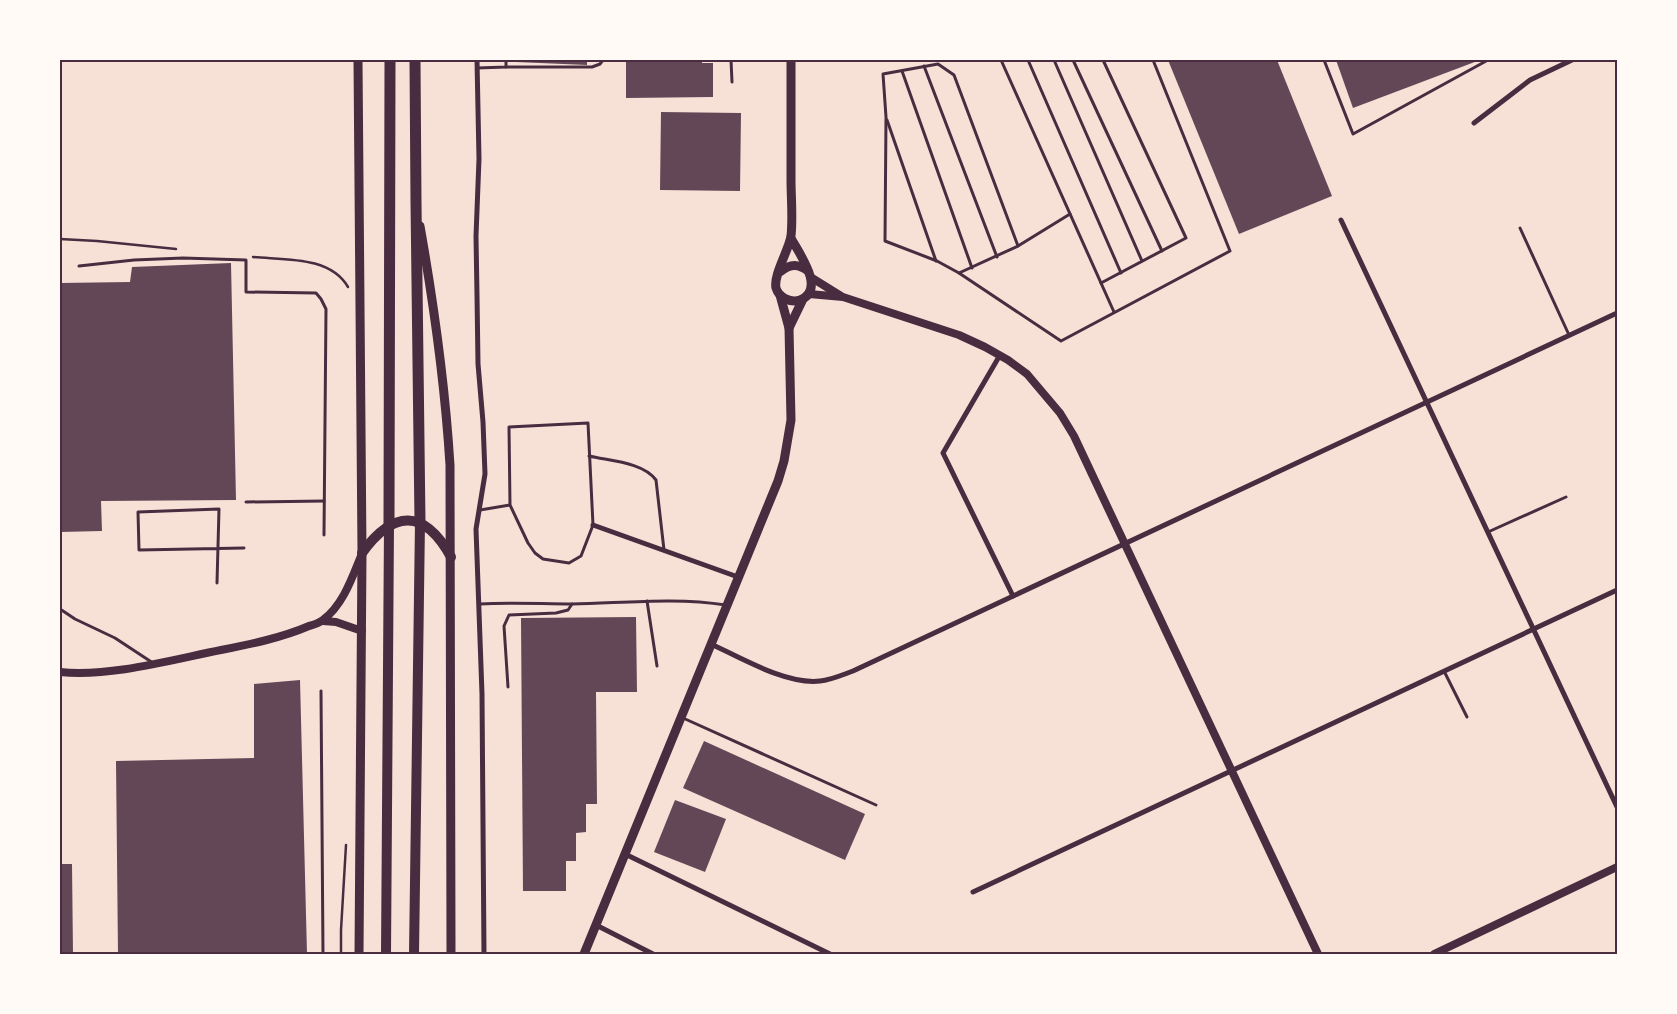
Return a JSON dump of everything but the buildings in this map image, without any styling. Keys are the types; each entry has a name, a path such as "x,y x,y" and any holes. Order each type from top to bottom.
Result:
{"highway":[{"path":"386,954 390,60"},
{"path":"414,954 420,522 416,60"},
{"path":"362,554 374,538 389,525 410,520 420,522 435,533 442,541 450,557"}],"main road":[{"path":"358,60 362,554 359,954"},
{"path":"584,954 778,482 788,440 791,420 789,328 780,295 776,288 776,280 790,238 791,60"},
{"path":"416,202 427,266 444,391 450,465 451,954"},
{"path":"789,328 812,286 810,274 790,238"},
{"path":"779,272 793,264 802,266 810,274"},
{"path":"780,295 787,300 795,301 806,296"}],"street":[{"path":"477,60 479,159 476,295 485,474 476,529 482,704 484,954"},
{"path":"1474,123 1530,80 1572,60"},
{"path":"1341,220 1617,807"},
{"path":"810,274 842,297"},
{"path":"806,296 842,297 960,336 1000,356 1027,374 1060,413 1074,436 1318,954"},
{"path":"711,644 784,676 799,680 818,681 837,678 1617,313"},
{"path":"1000,356 943,454 1013,596"},
{"path":"593,526 738,577"},
{"path":"60,672 105,671 154,664 264,641 301,630 323,621 338,604 349,586 362,554"},
{"path":"973,892 1617,590"},
{"path":"323,621 349,625 362,631"},
{"path":"625,854 830,954"},
{"path":"1434,954 1617,868"},
{"path":"596,925 653,954"}],"lane":[{"path":"506,60 506,67"},
{"path":"477,68 592,67 600,64 603,60"},
{"path":"731,60 732,82"},
{"path":"1002,60 1114,312"},
{"path":"1028,60 1121,273"},
{"path":"1054,60 1142,261"},
{"path":"1073,60 1162,251"},
{"path":"1101,283 1186,238 1103,60"},
{"path":"1018,246 954,75 938,64 883,74 886,117 885,241 937,261 959,273 1061,341 1230,251 1154,60"},
{"path":"1324,60 1353,134 1488,60"},
{"path":"924,66 997,257"},
{"path":"902,71 972,268"},
{"path":"886,117 937,261"},
{"path":"959,273 1018,246 1070,214"},
{"path":"1520,228 1569,335"},
{"path":"79,266 134,260 183,258 246,260 246,292 316,293 326,309 324,535"},
{"path":"588,423 589,456 593,526 581,556 570,563 544,559 535,554 528,543 510,505 509,427 588,423"},
{"path":"589,456 641,468 652,474 656,480 664,550"},
{"path":"1488,532 1566,497"},
{"path":"246,502 324,501"},
{"path":"479,510 510,505"},
{"path":"217,583 218,548 218,509 138,512 139,550 218,548 244,548"},
{"path":"480,604 573,604 647,601 704,602 727,606"},
{"path":"647,601 657,666"},
{"path":"508,687 504,626 509,616 556,613 568,610 573,604"},
{"path":"60,609 75,619 115,638 154,664"},
{"path":"1444,671 1467,717"},
{"path":"321,691 323,954"},
{"path":"681,717 876,805"}],"path":[{"path":"341,954 346,845"}]}
